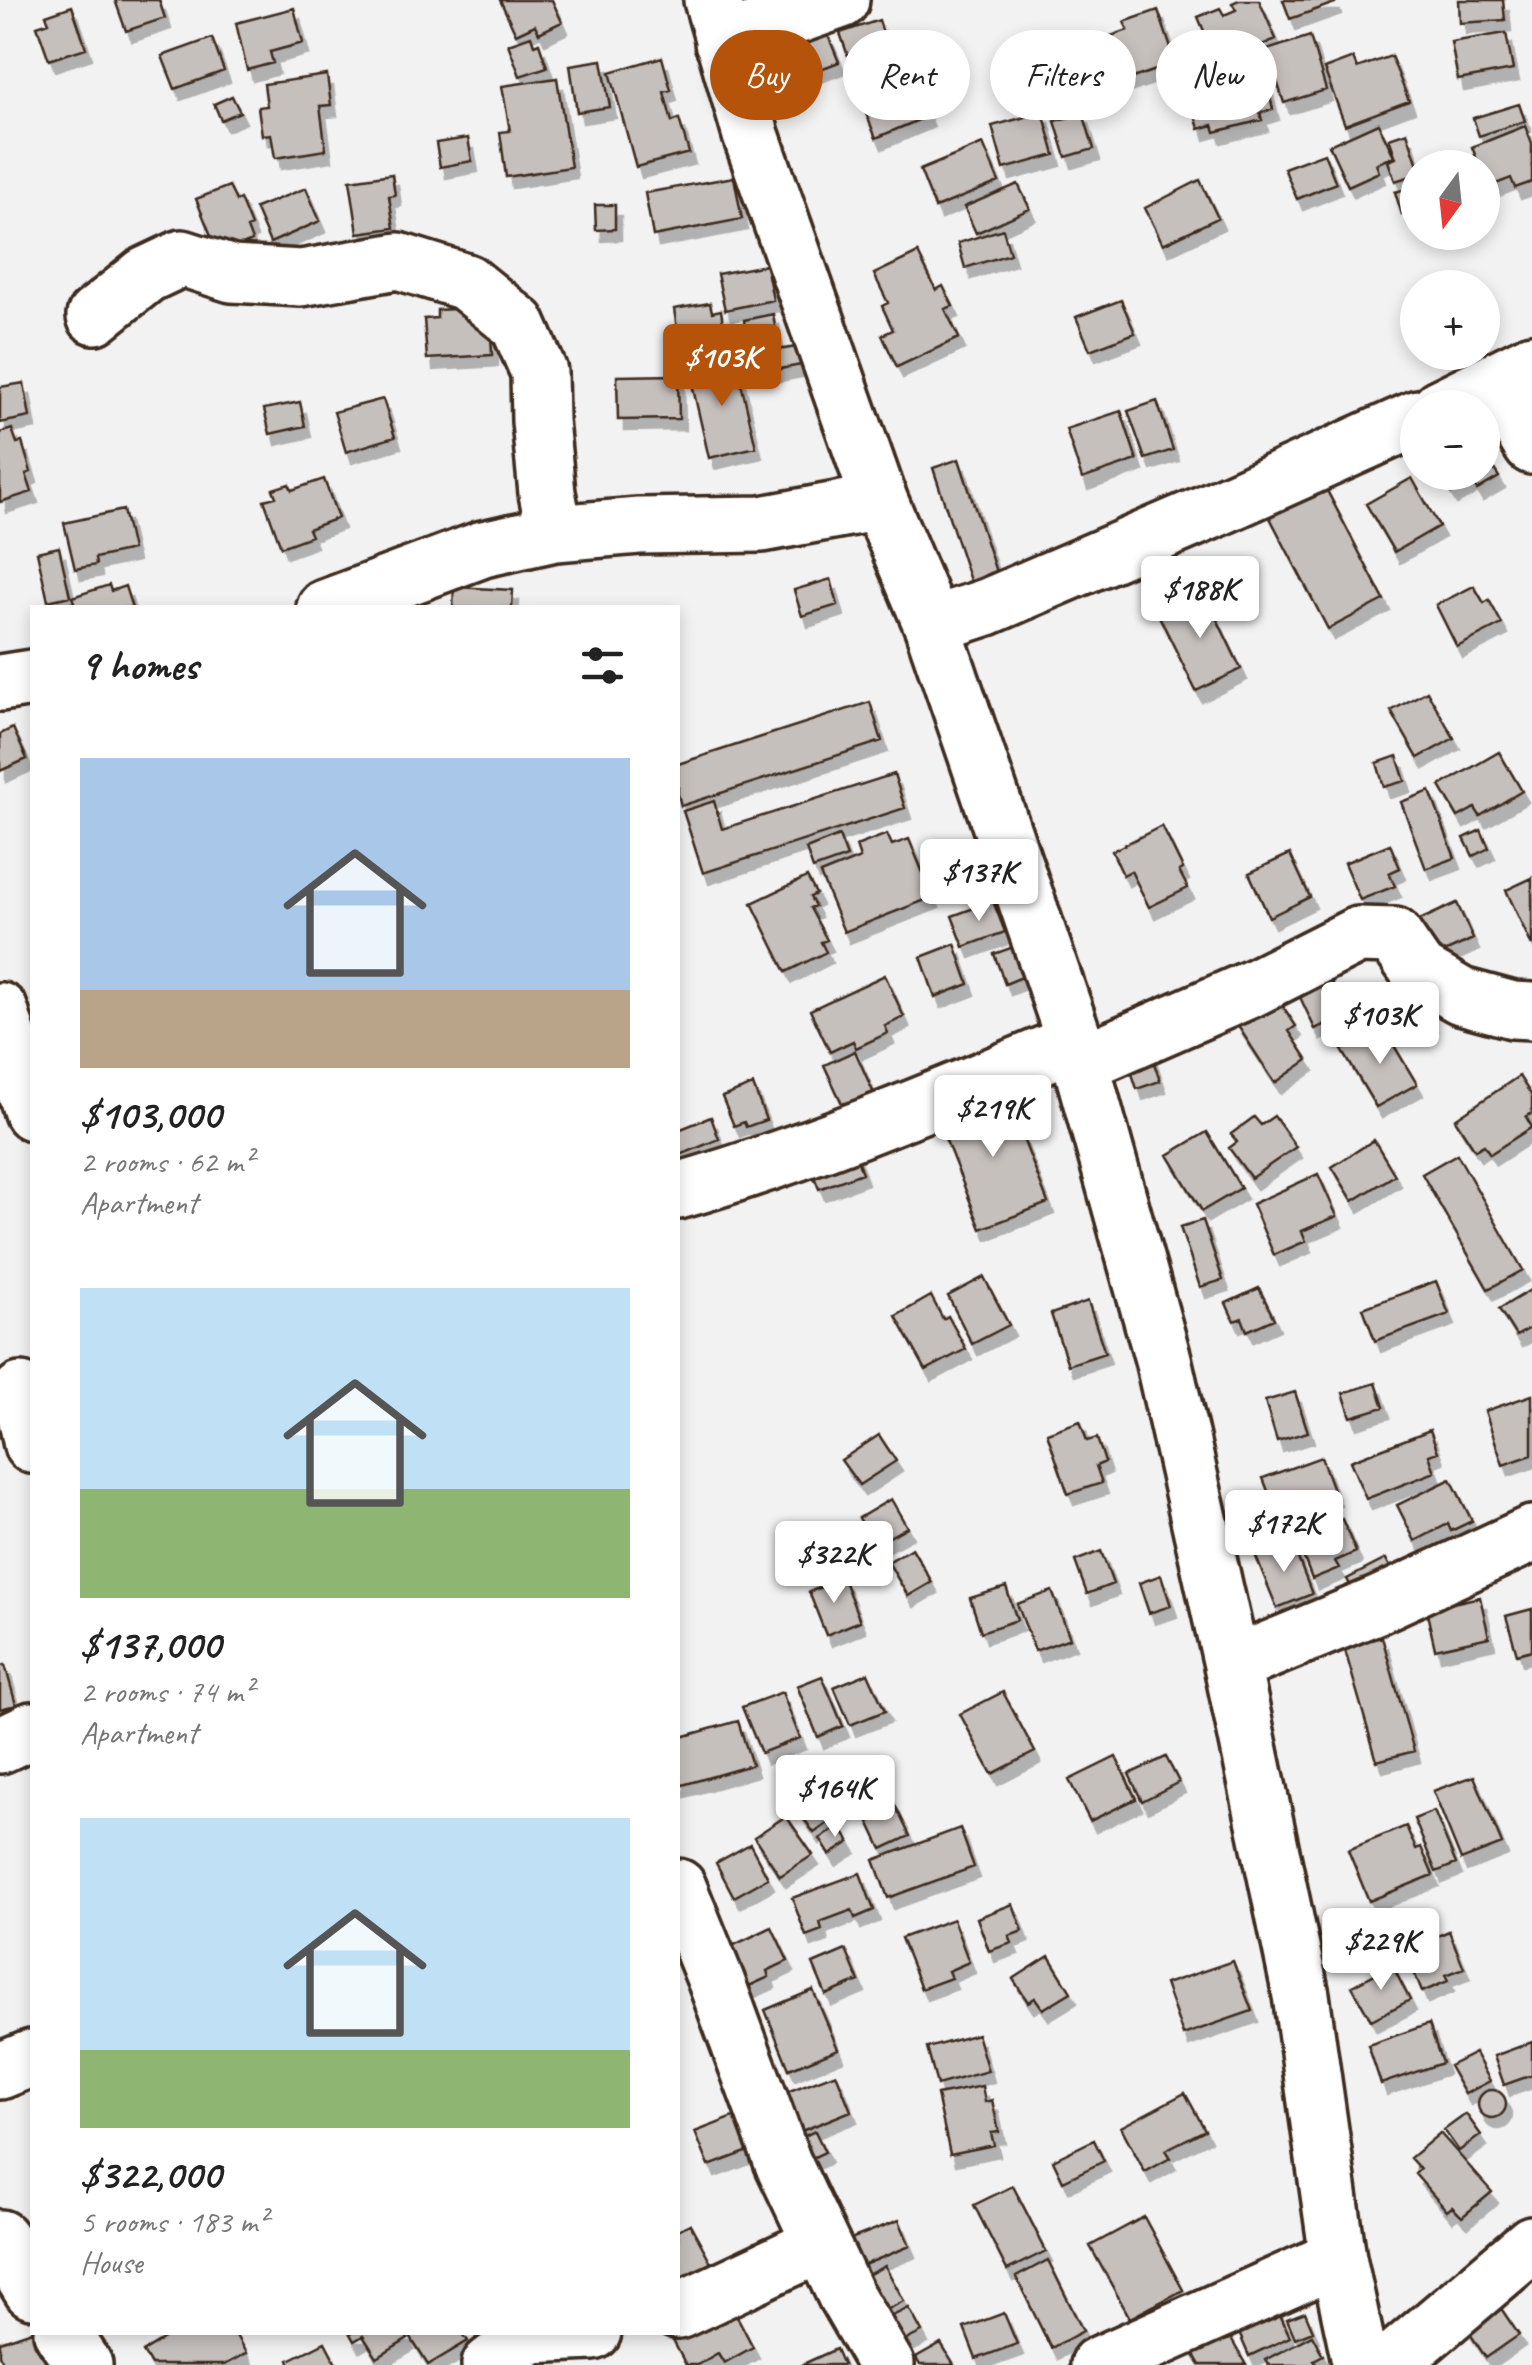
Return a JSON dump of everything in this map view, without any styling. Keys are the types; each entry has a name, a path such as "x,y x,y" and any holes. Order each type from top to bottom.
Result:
{"street":[{"path":"841,0 717,21 751,134 880,502 932,625 1078,1053 1162,1359 1232,1665 1302,1995 1338,2258 1361,2365"},
{"path":"95,316 146,275 182,258 232,274 301,278 398,261 466,282 518,324 539,372 540,421 555,533"},
{"path":"1476,390 1513,372 1532,446"},
{"path":"932,625 987,607 1206,514 1400,426"},
{"path":"333,605 483,549 555,533 638,526 762,524 880,502"},
{"path":"0,683 30,678"},
{"path":"680,1190 829,1142 1253,988 1358,935 1394,936 1418,971 1462,996 1513,1010 1532,1011"},
{"path":"0,1011 30,1106"},
{"path":"18,1392 30,1438"},
{"path":"1232,1665 1380,1604 1532,1534"},
{"path":"0,1744 30,1731"},
{"path":"680,1892 783,2164 846,2296 886,2365"},
{"path":"0,2071 30,2059"},
{"path":"0,2238 30,2287"},
{"path":"680,2310 821,2244"},
{"path":"1390,2365 1532,2244"},
{"path":"1098,2365 1338,2258"},
{"path":"64,2335 84,2365"},
{"path":"490,2365 530,2335"}],"building":[{"path":"115,0 159,0 165,18 126,31"},
{"path":"500,0 552,0 562,22 539,33 535,25 516,34"},
{"path":"1259,0 1272,30 1204,30 1198,17 1220,8 1224,15 1236,10 1232,3"},
{"path":"1283,0 1334,0 1335,3 1290,19"},
{"path":"1459,0 1503,0 1505,20 1460,23"},
{"path":"72,6 86,48 49,60 37,26 49,22 46,15"},
{"path":"294,8 303,43 270,52 273,63 247,70 236,23"},
{"path":"1158,10 1165,30 1156,30 1156,70 1136,77 1136,30 1128,30 1124,22"},
{"path":"879,20 882,30 849,30"},
{"path":"827,33 839,62 823,68 823,35"},
{"path":"1506,33 1513,70 1458,80 1451,42"},
{"path":"531,36 534,45 539,43 547,67 520,76 508,44"},
{"path":"1310,36 1326,90 1284,103 1277,81 1277,47"},
{"path":"212,38 224,71 175,89 162,56"},
{"path":"1391,56 1409,101 1345,125 1324,69 1353,58 1357,68"},
{"path":"662,57 671,90 664,92 672,122 679,119 689,153 636,167 610,72"},
{"path":"602,60 610,107 577,112 570,65"},
{"path":"327,75 331,105 320,106 326,150 275,158 271,134 262,135 258,107 267,106 264,84"},
{"path":"557,78 571,167 506,177 500,132 510,131 502,86"},
{"path":"232,96 240,112 221,120 214,104"},
{"path":"1519,104 1525,121 1479,136 1473,118"},
{"path":"869,120 919,120 876,138"},
{"path":"1014,120 1045,120 1055,155 1004,169 992,126"},
{"path":"1085,120 1094,149 1066,157 1055,121"},
{"path":"1197,120 1262,120 1215,132 1213,125 1199,129"},
{"path":"1378,123 1394,156 1376,164 1379,172 1348,186 1329,145"},
{"path":"1525,126 1532,144 1532,182 1515,188 1511,178 1500,182 1500,150 1472,147"},
{"path":"1407,132 1413,150 1400,150 1400,179 1395,181 1388,161 1396,158 1389,138"},
{"path":"468,138 472,161 440,167 436,143"},
{"path":"983,144 999,182 935,208 920,170"},
{"path":"1324,153 1336,183 1297,199 1284,168"},
{"path":"392,174 395,195 389,196 394,228 358,233 350,180"},
{"path":"734,177 742,219 653,236 645,193"},
{"path":"1200,180 1218,218 1163,244 1145,208"},
{"path":"1018,184 1030,209 976,233 964,207"},
{"path":"229,186 236,201 240,199 251,226 247,228 252,241 219,255 196,199"},
{"path":"306,188 320,221 270,243 255,208"},
{"path":"595,205 615,205 615,229 596,230"},
{"path":"1003,229 1010,254 965,268 958,243"},
{"path":"918,253 936,290 943,286 953,306 945,309 959,338 897,367 882,335 893,330 882,306 888,303 874,274"},
{"path":"766,265 773,300 725,310 717,274"},
{"path":"1121,300 1135,333 1090,350 1076,317"},
{"path":"710,303 712,312 721,310 725,337 716,338 718,350 681,355 674,309"},
{"path":"473,308 490,315 492,355 427,359 424,319 437,318 437,310"},
{"path":"773,314 778,344 748,349 744,320"},
{"path":"809,345 812,363 769,371 765,352"},
{"path":"736,361 756,447 709,458 689,371"},
{"path":"678,375 679,419 618,420 617,376"},
{"path":"24,383 30,417 0,423 0,387"},
{"path":"383,399 395,437 346,452 334,412"},
{"path":"1157,401 1173,450 1145,459 1128,411"},
{"path":"300,402 305,426 270,434 264,409"},
{"path":"1121,411 1137,460 1082,479 1066,429"},
{"path":"12,429 17,443 22,442 32,492 0,502 0,433"},
{"path":"959,459 999,581 973,590 933,468"},
{"path":"324,479 338,518 308,529 311,536 281,547 264,500 276,497 273,489 289,484 292,490"},
{"path":"1323,483 1384,600 1328,629 1267,512"},
{"path":"1400,485 1400,490 1419,490 1439,526 1394,552 1366,504"},
{"path":"123,510 132,550 95,558 96,565 75,569 64,523"},
{"path":"59,547 70,596 48,601 37,552"},
{"path":"831,579 838,605 802,616 794,590"},
{"path":"109,585 111,591 125,586 131,605 62,605 74,602 72,597"},
{"path":"1474,586 1484,603 1489,600 1502,624 1457,647 1436,605"},
{"path":"454,587 513,590 512,605 453,605"},
{"path":"1204,592 1241,669 1196,691 1158,614"},
{"path":"1427,691 1454,738 1418,758 1391,711"},
{"path":"870,702 882,741 681,806 680,763"},
{"path":"13,728 27,759 0,771 0,734"},
{"path":"1499,752 1522,791 1480,816 1475,808 1458,817 1440,786"},
{"path":"1397,756 1405,781 1384,787 1377,763"},
{"path":"894,774 905,808 703,873 683,811 714,801 722,829"},
{"path":"1430,791 1455,858 1426,869 1401,802"},
{"path":"1162,826 1188,888 1149,907 1131,871 1123,875 1112,851"},
{"path":"1481,830 1489,848 1473,856 1464,838"},
{"path":"887,834 892,845 909,839 933,897 844,932 820,874 860,858 856,846"},
{"path":"839,836 847,857 813,869 806,849"},
{"path":"1390,844 1400,868 1389,873 1395,886 1360,900 1344,863"},
{"path":"1290,854 1310,897 1269,917 1249,873"},
{"path":"807,877 816,894 810,897 815,906 810,908 827,940 821,942 826,952 786,972 752,903"},
{"path":"1532,878 1532,946 1506,890"},
{"path":"993,901 1005,932 964,947 952,916"},
{"path":"1457,903 1473,939 1429,959 1413,923"},
{"path":"955,944 969,984 935,997 921,957"},
{"path":"1016,946 1027,975 1005,984 994,954"},
{"path":"885,975 904,1017 885,1026 888,1033 856,1048 853,1041 830,1052 810,1010"},
{"path":"1331,981 1346,1015 1315,1029 1299,995"},
{"path":"1276,996 1296,1026 1289,1031 1308,1060 1275,1083 1236,1023"},
{"path":"1383,1027 1417,1084 1376,1107 1342,1050"},
{"path":"855,1051 875,1096 845,1110 824,1065"},
{"path":"1150,1051 1160,1081 1137,1089 1127,1058"},
{"path":"1519,1076 1532,1096 1532,1113 1526,1117 1532,1127 1490,1154 1484,1145 1475,1150 1455,1119"},
{"path":"753,1085 766,1120 746,1127 744,1122 734,1126 722,1097"},
{"path":"1005,1092 1048,1203 981,1229 937,1118"},
{"path":"1274,1116 1296,1147 1251,1178 1229,1148 1237,1142 1231,1134 1254,1117 1261,1125"},
{"path":"711,1117 719,1139 680,1155 680,1129"},
{"path":"1207,1132 1241,1188 1202,1211 1168,1155"},
{"path":"1374,1140 1395,1175 1353,1201 1332,1167"},
{"path":"853,1148 862,1173 819,1189 809,1164"},
{"path":"1457,1154 1523,1270 1488,1289 1422,1174"},
{"path":"1318,1174 1337,1216 1302,1231 1306,1241 1274,1255 1252,1204"},
{"path":"1203,1220 1223,1280 1200,1287 1180,1227"},
{"path":"984,1277 1009,1325 972,1344 948,1296"},
{"path":"1436,1281 1449,1314 1375,1341 1363,1308"},
{"path":"1259,1288 1274,1319 1247,1331 1242,1318 1234,1321 1226,1303"},
{"path":"1532,1289 1532,1327 1516,1336 1499,1309"},
{"path":"931,1296 943,1319 948,1316 966,1349 926,1370 896,1316"},
{"path":"1088,1301 1105,1353 1068,1365 1051,1314"},
{"path":"1376,1383 1384,1407 1351,1417 1343,1393"},
{"path":"1295,1392 1308,1432 1277,1441 1265,1401"},
{"path":"1532,1395 1532,1455 1503,1465 1485,1411"},
{"path":"1080,1421 1087,1441 1097,1438 1105,1462 1096,1466 1102,1483 1068,1494 1047,1433"},
{"path":"1430,1430 1438,1452 1429,1455 1435,1472 1366,1499 1350,1461"},
{"path":"879,1435 896,1461 859,1485 841,1460"},
{"path":"1321,1457 1335,1495 1277,1515 1263,1478"},
{"path":"1451,1479 1472,1521 1451,1531 1448,1524 1415,1541 1397,1505"},
{"path":"891,1499 907,1527 875,1545 859,1518"},
{"path":"1342,1519 1356,1552 1335,1561 1339,1568 1312,1579 1296,1538"},
{"path":"1292,1543 1312,1594 1277,1608 1256,1557"},
{"path":"912,1548 932,1582 908,1596 888,1562"},
{"path":"1101,1551 1113,1584 1087,1594 1075,1561"},
{"path":"1386,1559 1396,1579 1357,1598 1347,1579"},
{"path":"1161,1575 1171,1606 1149,1613 1139,1583"},
{"path":"843,1578 860,1621 826,1635 809,1592"},
{"path":"1006,1587 1017,1620 981,1632 970,1598"},
{"path":"1052,1591 1070,1638 1035,1651 1017,1604"},
{"path":"1480,1597 1489,1637 1435,1649 1426,1609"},
{"path":"1532,1609 1532,1650 1517,1654 1506,1616"},
{"path":"1382,1637 1414,1751 1377,1761 1344,1647"},
{"path":"5,1665 16,1705 0,1709 0,1666"},
{"path":"868,1673 885,1711 850,1725 834,1687"},
{"path":"822,1676 843,1726 818,1737 797,1686"},
{"path":"782,1692 800,1738 761,1753 742,1707"},
{"path":"1003,1692 1035,1752 992,1774 960,1714"},
{"path":"738,1721 752,1765 680,1786 680,1737"},
{"path":"1116,1757 1136,1799 1090,1821 1069,1780"},
{"path":"1166,1757 1179,1782 1142,1801 1129,1774"},
{"path":"811,1758 828,1784 818,1791 837,1817 814,1833 777,1780"},
{"path":"1474,1776 1502,1844 1461,1860 1433,1791"},
{"path":"892,1799 910,1836 882,1849 864,1811"},
{"path":"1434,1811 1456,1864 1436,1872 1414,1819"},
{"path":"786,1816 813,1855 780,1876 754,1837"},
{"path":"840,1826 850,1842 830,1855 820,1839"},
{"path":"1406,1826 1416,1849 1421,1847 1433,1875 1369,1901 1348,1850"},
{"path":"960,1828 974,1867 888,1898 874,1860"},
{"path":"750,1844 768,1878 734,1897 716,1863"},
{"path":"860,1873 874,1910 855,1918 852,1910 820,1922 822,1930 806,1936 792,1898"},
{"path":"1013,1904 1023,1931 1009,1936 1012,1943 989,1951 977,1918"},
{"path":"953,1919 969,1962 948,1971 951,1978 921,1989 901,1938"},
{"path":"772,1927 788,1961 767,1971 769,1977 738,1991 719,1952"},
{"path":"1449,1931 1464,1968 1446,1975 1448,1981 1422,1992 1405,1950"},
{"path":"846,1950 859,1981 826,1995 813,1964"},
{"path":"1049,1956 1071,1992 1043,2009 1035,1998 1028,2002 1013,1979"},
{"path":"1233,1961 1252,2011 1183,2035 1165,1984"},
{"path":"1392,1965 1410,2000 1371,2020 1352,1986"},
{"path":"813,1990 838,2049 789,2069 765,2010"},
{"path":"1429,2024 1442,2063 1381,2084 1368,2045"},
{"path":"977,2034 988,2071 937,2085 927,2048"},
{"path":"1532,2042 1532,2075 1504,2085 1494,2056"},
{"path":"1475,2053 1490,2081 1465,2094 1449,2066"},
{"path":"836,2073 851,2111 799,2132 784,2093"},
{"path":"982,2086 985,2102 992,2100 999,2132 991,2133 994,2145 950,2154 937,2095"},
{"path":"1492,2090 1502,2094 1506,2104 1502,2114 1492,2118 1482,2114 1478,2104 1482,2094"},
{"path":"1185,2093 1205,2130 1165,2150 1170,2158 1145,2172 1121,2127"},
{"path":"744,2113 757,2148 709,2166 695,2132"},
{"path":"1466,2114 1481,2135 1459,2151 1444,2130"},
{"path":"815,2131 825,2152 808,2160 798,2139"},
{"path":"1440,2133 1492,2192 1462,2217 1452,2207 1447,2211 1415,2174 1420,2169 1410,2158"},
{"path":"1094,2140 1104,2161 1063,2181 1053,2160"},
{"path":"1013,2186 1046,2251 1007,2270 974,2205"},
{"path":"1144,2217 1183,2290 1130,2318 1090,2246"},
{"path":"899,2220 910,2246 859,2267 848,2240"},
{"path":"690,2224 719,2277 680,2298 680,2229"},
{"path":"1048,2260 1083,2331 1051,2348 1016,2277"},
{"path":"885,2266 904,2301 874,2316 856,2281"},
{"path":"1494,2298 1519,2335 1486,2358 1461,2320"},
{"path":"729,2301 753,2347 724,2363 718,2353 697,2365 686,2365 670,2335 680,2335 680,2327"},
{"path":"1274,2301 1290,2337 1249,2356 1233,2319"},
{"path":"909,2308 922,2332 888,2349 876,2324"},
{"path":"1305,2312 1313,2331 1295,2338 1287,2319"},
{"path":"1004,2313 1017,2344 976,2359 964,2328"},
{"path":"1223,2325 1246,2365 1200,2365 1188,2345"},
{"path":"30,2332 30,2335 43,2335 52,2365 4,2365 0,2342"},
{"path":"171,2335 236,2335 246,2353 224,2365 151,2365 143,2352"},
{"path":"351,2335 406,2335 408,2339 377,2358 363,2336 354,2341"},
{"path":"409,2335 464,2335 468,2341 428,2365"},
{"path":"1312,2335 1323,2355 1314,2360 1317,2365 1268,2365 1265,2360"},
{"path":"325,2342 337,2365 291,2365 289,2360"},
{"path":"941,2344 954,2365 920,2365 916,2358"},
{"path":"836,2349 843,2365 801,2365"}]}
